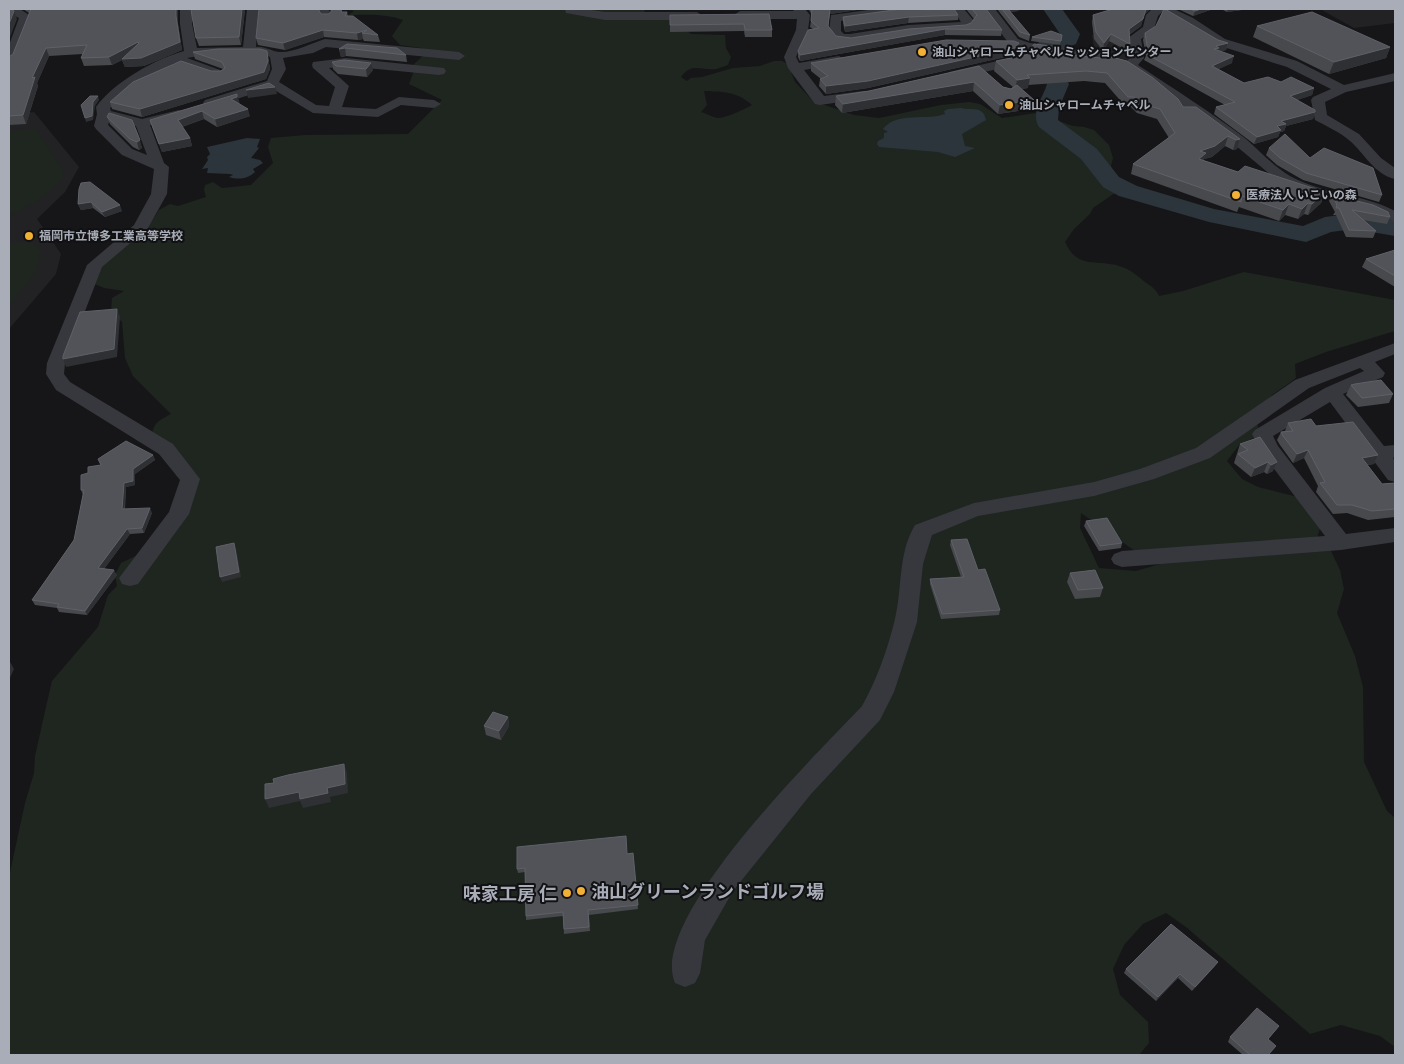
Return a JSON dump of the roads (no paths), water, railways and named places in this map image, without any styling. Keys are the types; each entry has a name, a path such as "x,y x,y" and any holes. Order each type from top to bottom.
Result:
{"street":[{"path":"9,60 26,17 16,9"},
{"path":"186,9 186,24 191,53"},
{"path":"253,9 256,51"},
{"path":"900,9 836,18 835,31 840,37 850,38 908,29 965,24 968,21 958,9"},
{"path":"989,9 1008,42 1028,47 1095,56 1130,66 1188,104 1240,142 1284,179 1329,195 1376,207 1395,217"},
{"path":"1130,66 1138,58 1134,38 1149,29 1152,15 1159,9"},
{"path":"1165,9 1189,21 1221,42 1292,64 1342,90"},
{"path":"570,10 605,16 704,16"},
{"path":"724,16 801,12 802,30 790,57 795,68 820,101 878,92"},
{"path":"130,578 179,514 190,479 166,449 84,401 63,386 55,374 56,363 95,265 140,228 159,194 162,167 127,152 101,126 104,114 103,107 117,93 165,63 191,53 256,51 276,56 308,50 325,42 456,56 438,73 346,62 318,65 342,86 334,110"},
{"path":"943,77 1019,60 1028,47"},
{"path":"272,84 279,69 276,56"},
{"path":"177,58 218,74"},
{"path":"795,68 851,58"},
{"path":"981,69 994,80"},
{"path":"1395,77 1342,90 1318,100 1320,117 1354,137 1376,161 1395,175"},
{"path":"104,114 136,122 163,119 272,84 282,88 313,109 378,113 399,101 434,104"},
{"path":"136,122 158,165"},
{"path":"1376,207 1395,206"},
{"path":"685,973 691,937 723,882 802,786 871,713 879,699 906,622 912,564 923,530 974,510 1094,489 1147,474 1203,453 1302,384 1395,348"},
{"path":"1341,542 1268,448 1262,434 1332,392 1376,372 1363,360"},
{"path":"1332,392 1387,452 1395,475"},
{"path":"1122,559 1341,542 1395,535"}],"waterway":[{"path":"1053,9 1070,34 1069,40 1046,46 1039,51 1058,84 1048,108 1047,122 1089,154 1111,182 1128,191 1209,215 1285,231 1306,234 1325,225 1354,221 1395,228"}],"place":[{"name":"油山シャロームチャペルミッションセンター","path":"922,52"},
{"name":"油山シャロームチャペル","path":"1009,105"},
{"name":"医療法人 いこいの森","path":"1236,195"},
{"name":"福岡市立博多工業高等学校","path":"29,236"},
{"name":"油山グリーンランドゴルフ場","path":"581,891"},
{"name":"味家工房 仁","path":"567,893"}]}
